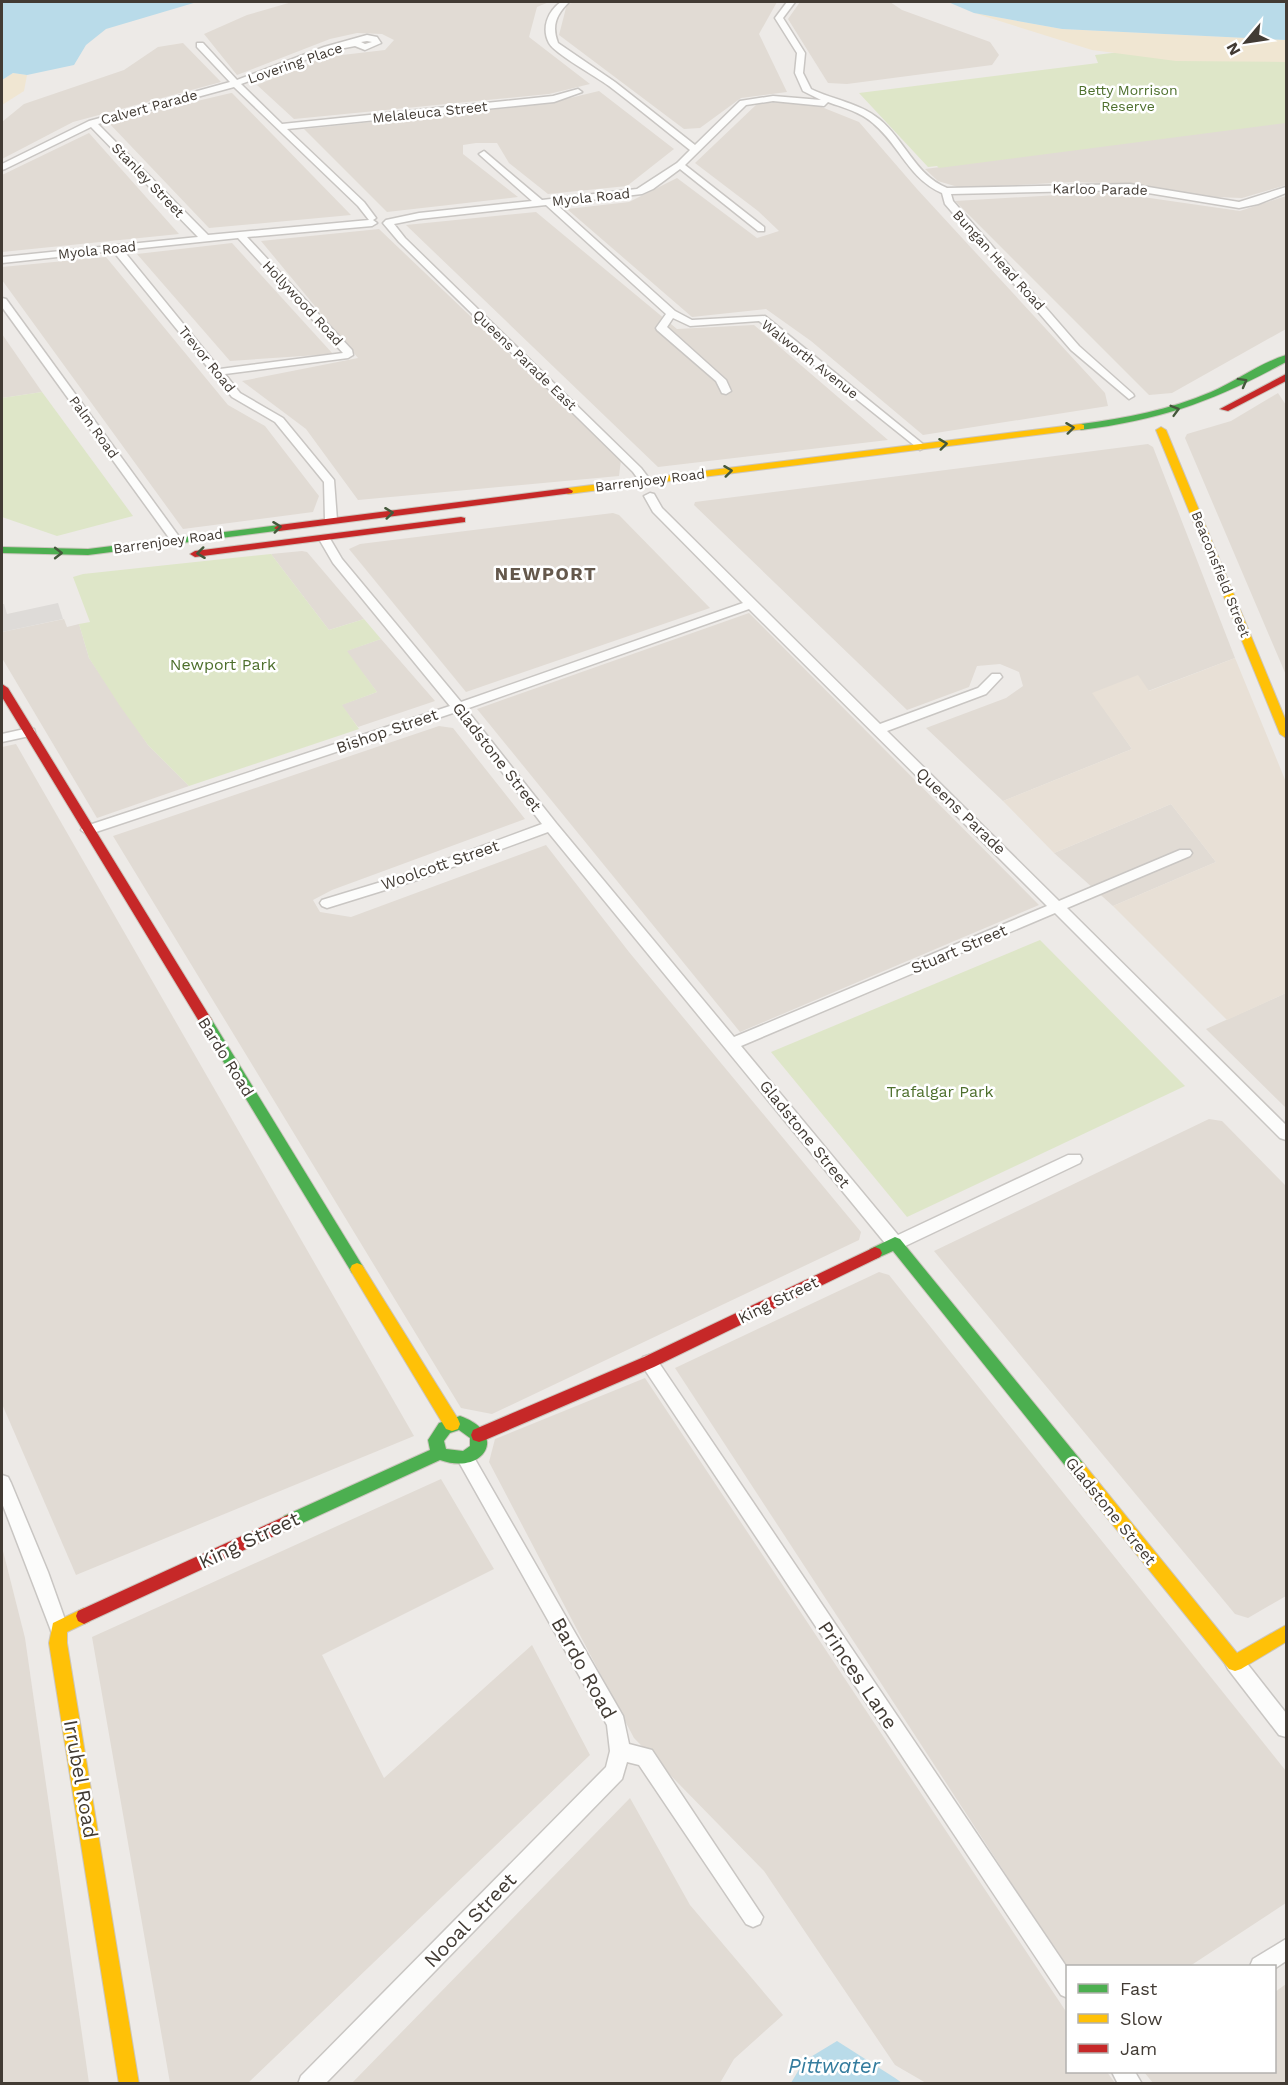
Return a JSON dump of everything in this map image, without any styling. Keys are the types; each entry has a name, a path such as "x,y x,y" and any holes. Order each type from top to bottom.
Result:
{"street":[{"path":"565,2 549,21 548,33 554,44 612,84 694,148"},
{"name":"Bungan Head Road","path":"791,2 779,18 801,53 800,72 803,85 812,94 867,115 881,124 928,184 946,191 948,202 1075,348 1129,396"},
{"name":"Lovering Place","path":"234,84 327,49 356,43"},
{"name":"Queens Parade East","path":"200,45 234,84 402,240 637,470 645,481"},
{"name":"Calvert Parade","path":"2,167 92,123 234,84"},
{"name":"Melaleuca Street","path":"281,127 543,100 578,92"},
{"name":"Myola Road","path":"2,260 639,192 650,187 680,165 694,148 743,103 752,100 785,100 837,104"},
{"name":"Stanley Street","path":"92,123 205,238"},
{"name":"Walworth Avenue","path":"484,154 671,313 690,323 761,318 920,447"},
{"path":"680,165 761,229"},
{"name":"Karloo Parade","path":"946,191 1130,187 1239,205 1255,202 1287,190"},
{"name":"Hollywood Road","path":"218,372 348,355 348,352 240,235"},
{"name":"Trevor Road","path":"116,248 244,401 279,420 330,482 331,520"},
{"name":"Palm Road","path":"2,302 176,540 180,556"},
{"path":"671,313 661,328 721,380 726,391"},
{"name":"Barrenjoey Road","path":"2,550 88,552 1152,416 1222,393 1287,358"},
{"path":"1215,413 1287,377"},
{"name":"Beaconsfield Street","path":"1152,416 1156,431 1287,734"},
{"path":"1156,431 1178,425"},
{"name":"Queens Parade","path":"645,481 657,510 1287,1134"},
{"name":"Barrenjoey Road","path":"180,556 472,519"},
{"path":"325,539 331,520"},
{"name":"Gladstone Street","path":"325,539 337,560 458,707 551,826 895,1243 1287,1728"},
{"name":"Bishop Street","path":"88,830 458,707 751,604"},
{"path":"877,730 982,691 996,677"},
{"name":"Bardo Road","path":"2,688 452,1424"},
{"path":"2,738 29,732"},
{"name":"Woolcott Street","path":"327,903 409,878 551,826"},
{"name":"Stuart Street","path":"732,1044 1185,853"},
{"name":"King Street","path":"479,1435 649,1362 1074,1159"},
{"name":"Princes Lane","path":"649,1362 1066,1985"},
{"path":"452,1424 465,1424 472,1427 479,1435 479,1447 466,1460 453,1461 439,1453 436,1440 439,1434 452,1424"},
{"name":"King Street","path":"59,1628 439,1453"},
{"name":"Bardo Road","path":"466,1460 616,1724 620,1751"},
{"name":"Irrubel Road","path":"2,1483 39,1572 59,1628 58,1643 129,2084"},
{"path":"1235,1664 1287,1633"},
{"path":"620,1751 645,1757 753,1917"},
{"name":"Nooal Street","path":"309,2084 615,1772 620,1751"},
{"path":"1262,1965 1287,1949"}],"shaded area":[{"path":"292,2 549,2 537,7 529,37 590,84 549,94 294,119 257,85 325,57 385,50 394,40 382,34 357,33 330,39 237,75 204,34 247,15"},
{"path":"577,2 777,2 759,34 787,92 741,98 700,128 684,129 559,35 567,4"},
{"path":"800,2 890,2 902,10 990,42 999,55 992,65 847,84 828,83 788,19"},
{"path":"183,43 221,82 73,122 2,159 2,122 24,104 124,70 158,47"},
{"path":"599,91 674,149 627,186 548,194 509,163 497,143 476,143 463,145 463,154 518,197 387,212 304,129 545,104"},
{"path":"232,93 351,215 209,228 108,122"},
{"path":"804,100 859,122 917,189 1105,393 1108,406 923,435 811,341 766,309 692,317 567,209 629,202 677,178 757,238 779,231 758,211 695,163 757,104"},
{"path":"1286,121 1286,185 1242,198 1216,197 1133,184 1073,182 961,188 938,181 925,169"},
{"path":"89,133 179,234 2,252 2,175"},
{"path":"1108,192 1240,211 1286,196 1286,329 1172,393 1149,395 955,201"},
{"path":"536,212 677,329 754,325 888,440 658,467 406,225"},
{"path":"379,229 621,460 619,476 358,500 306,429 242,381 358,358 261,241"},
{"path":"232,243 333,354 230,361 137,254"},
{"path":"106,257 228,405 265,426 319,496 313,512 183,529 2,280 2,267"},
{"path":"2,334 42,392 2,398"},
{"path":"1278,393 1286,405 1286,675 1185,438 1187,434 1231,421"},
{"path":"1148,444 1153,447 1235,658 1148,691 1093,693 1132,749 1003,801 926,728 1006,698 1023,686 1019,672 1000,664 977,666 969,687 907,710 694,505 695,502"},
{"path":"613,513 619,515 710,608 466,692 349,549 360,544"},
{"path":"307,552 364,619 329,630 271,554"},
{"path":"58,603 63,619 2,632 2,604 7,614"},
{"path":"749,613 1039,905 740,1032 477,709"},
{"path":"64,619 67,627 79,624 89,658 148,745 189,786 97,818 2,658 2,632"},
{"path":"381,639 435,701 358,727 341,705 377,692 346,651"},
{"path":"1235,658 1286,782 1286,993 1227,1020 1113,906 1216,862 1171,804 1054,853 1003,801 1132,749 1092,693 1138,675 1149,691"},
{"path":"439,726 453,728 525,819 332,890 313,900 320,912 351,917 546,845 629,952 861,1232 859,1240 492,1414 461,1408 113,836"},
{"path":"16,744 414,1436 76,1575 2,1404 2,747"},
{"path":"1171,804 1216,862 1113,906 1054,853"},
{"path":"1286,993 1286,1108 1206,1029"},
{"path":"1209,1119 1222,1121 1286,1186 1286,1596 1248,1618 1235,1614 934,1251"},
{"path":"879,1272 889,1275 1286,1771 1286,1903 1192,1965 1066,1966 675,1368"},
{"path":"645,1378 1066,2011 1066,2073 1108,2073 1115,2083 926,2083 895,2065 764,1871 634,1738 489,1462 495,1439"},
{"path":"441,1479 494,1569 322,1655 384,1778 532,1645 590,1755 248,2083 170,2083 92,1637"},
{"path":"2,1547 25,1638 89,2083 2,2083"},
{"path":"630,1798 690,1905 783,2015 734,2059 720,2083 352,2083"},
{"path":"1286,1984 1286,2083 1153,2083 1145,2073 1276,2073 1276,1991"}],"green space":[{"name":"Betty Morrison Reserve","path":"1286,50 1286,123 939,168 937,166 928,167 859,93 1098,63 1095,55 1112,53"},
{"path":"42,392 133,516 57,536 2,517 2,398"},
{"name":"Newport Park","path":"271,554 329,630 364,619 381,639 347,651 377,692 342,705 359,729 189,786 148,745 89,658 79,624 90,622 73,577 83,574"},
{"name":"Trafalgar Park","path":"1040,940 1185,1086 907,1217 771,1052"}],"sand":[{"path":"974,13 1062,29 1286,40 1286,62 1176,61 1092,50"},
{"path":"13,73 27,75 24,91 2,105 2,80"}],"water":[{"path":"2,2 197,2 106,29 86,45 74,65 27,75 13,73 2,80"},
{"path":"948,2 1286,2 1286,40 1062,29 974,13"},
{"name":"Pittwater","path":"837,2041 902,2083 791,2083 804,2061"}],"traffic: fast":[{"path":"1081,427 1139,418 1202,400 1286,358"},
{"path":"2,550 88,552 279,528"},
{"path":"205,1020 357,1269"},
{"path":"875,1253 895,1243 1077,1468"},
{"path":"460,1423 478,1435 477,1450 472,1455 463,1458 452,1458 439,1453 436,1440 445,1428 460,1423"},
{"path":"290,1521 439,1453"}],"traffic: slow":[{"path":"568,491 1081,427"},
{"path":"1161,430 1286,734"},
{"path":"357,1269 452,1424"},
{"path":"1077,1468 1235,1663 1286,1633"},
{"path":"84,1616 59,1628 58,1643 129,2084"}],"traffic: jam":[{"path":"1225,409 1286,377"},
{"path":"279,528 568,491"},
{"path":"195,554 461,520"},
{"path":"2,688 205,1020"},
{"path":"479,1435 649,1362 875,1253"},
{"path":"84,1616 290,1521"}],"district":[{"name":"NEWPORT","path":"546,573"}]}
